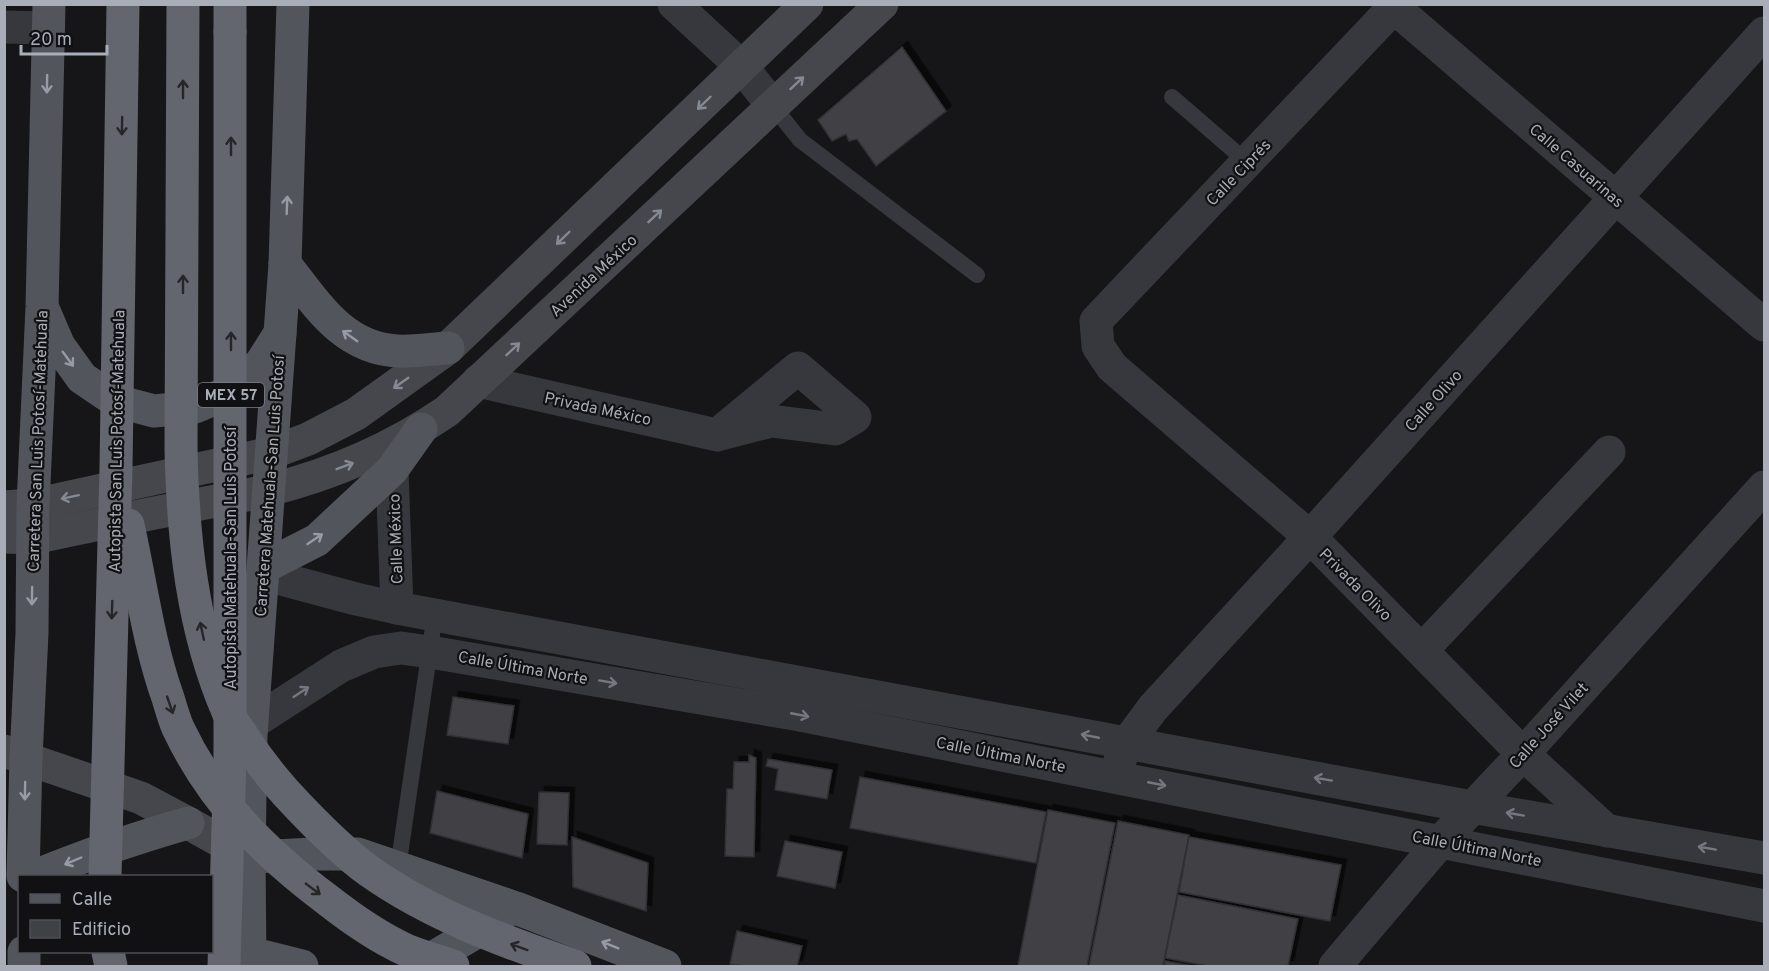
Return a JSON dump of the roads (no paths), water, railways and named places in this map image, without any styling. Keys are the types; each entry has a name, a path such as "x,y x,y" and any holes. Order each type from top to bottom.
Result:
{"highway":[{"name":"Autopista San Luis Potosí-Matehuala","path":"105,875 116,468 123,4"},
{"path":"183,4 181,449 183,510 189,570 206,650 228,714 264,768 326,834 368,870 413,899 492,937 575,966"},
{"name":"Autopista Matehuala-San Luis Potosí","path":"230,4 244,738 242,963"},
{"path":"116,468 145,616 159,674 178,727 224,804 266,849 298,878 352,918 405,949 453,966"}],"main road":[{"name":"Carretera Matehuala-San Luis Potosí","path":"242,963 249,857 244,738 263,571 281,331 293,4"},
{"name":"Carretera San Luis Potosí-Matehuala","path":"23,875 15,755 32,633 19,537 19,506 42,307 49,16"},
{"path":"285,264 336,326 356,341 378,349 398,351 448,348"},
{"path":"42,307 58,346 82,378 116,401 154,411 195,407 231,391 261,363 281,331"},
{"path":"263,571 316,540 392,470 421,429"},
{"path":"4,650 32,633"},
{"path":"244,738 357,854"},
{"path":"37,875 136,837 188,823"},
{"path":"213,881 249,857 357,854 516,908 665,966"},
{"path":"419,966 516,908"},
{"path":"242,963 302,966"}],"street":[{"path":"674,4 742,67 773,106"},
{"path":"19,506 271,453 308,439 356,414 448,348 807,4"},
{"name":"Avenida México","path":"19,537 269,490 310,479 389,447 421,429 447,411 882,4"},
{"name":"Calle Ciprés","path":"1098,346 1096,321 1394,6"},
{"name":"Calle Casuarinas","path":"1394,6 1764,325"},
{"path":"4,27 49,16"},
{"name":"Calle Olivo","path":"1113,776 1127,743 1152,708 1310,537 1764,33"},
{"name":"Privada Olivo","path":"1098,346 1112,367 1310,537 1523,754 1607,831"},
{"name":"Privada México","path":"478,381 717,435"},
{"path":"1422,650 1609,452"},
{"name":"Calle México","path":"392,470 397,608"},
{"name":"Calle José Vilet","path":"1339,965 1441,841 1523,754 1764,487"},
{"name":"Calle Última Norte","path":"263,571 356,599 397,608 1473,807 1764,858"},
{"name":"Calle Última Norte","path":"244,738 341,666 374,652 401,648 764,708 1764,906"},
{"path":"15,755 141,798 249,857"},
{"path":"4,872 18,879"},
{"path":"213,941 242,963"}],"lane":[{"path":"1172,97 1247,162"},
{"path":"773,106 800,140 978,275"},
{"path":"398,868 435,614"}]}
